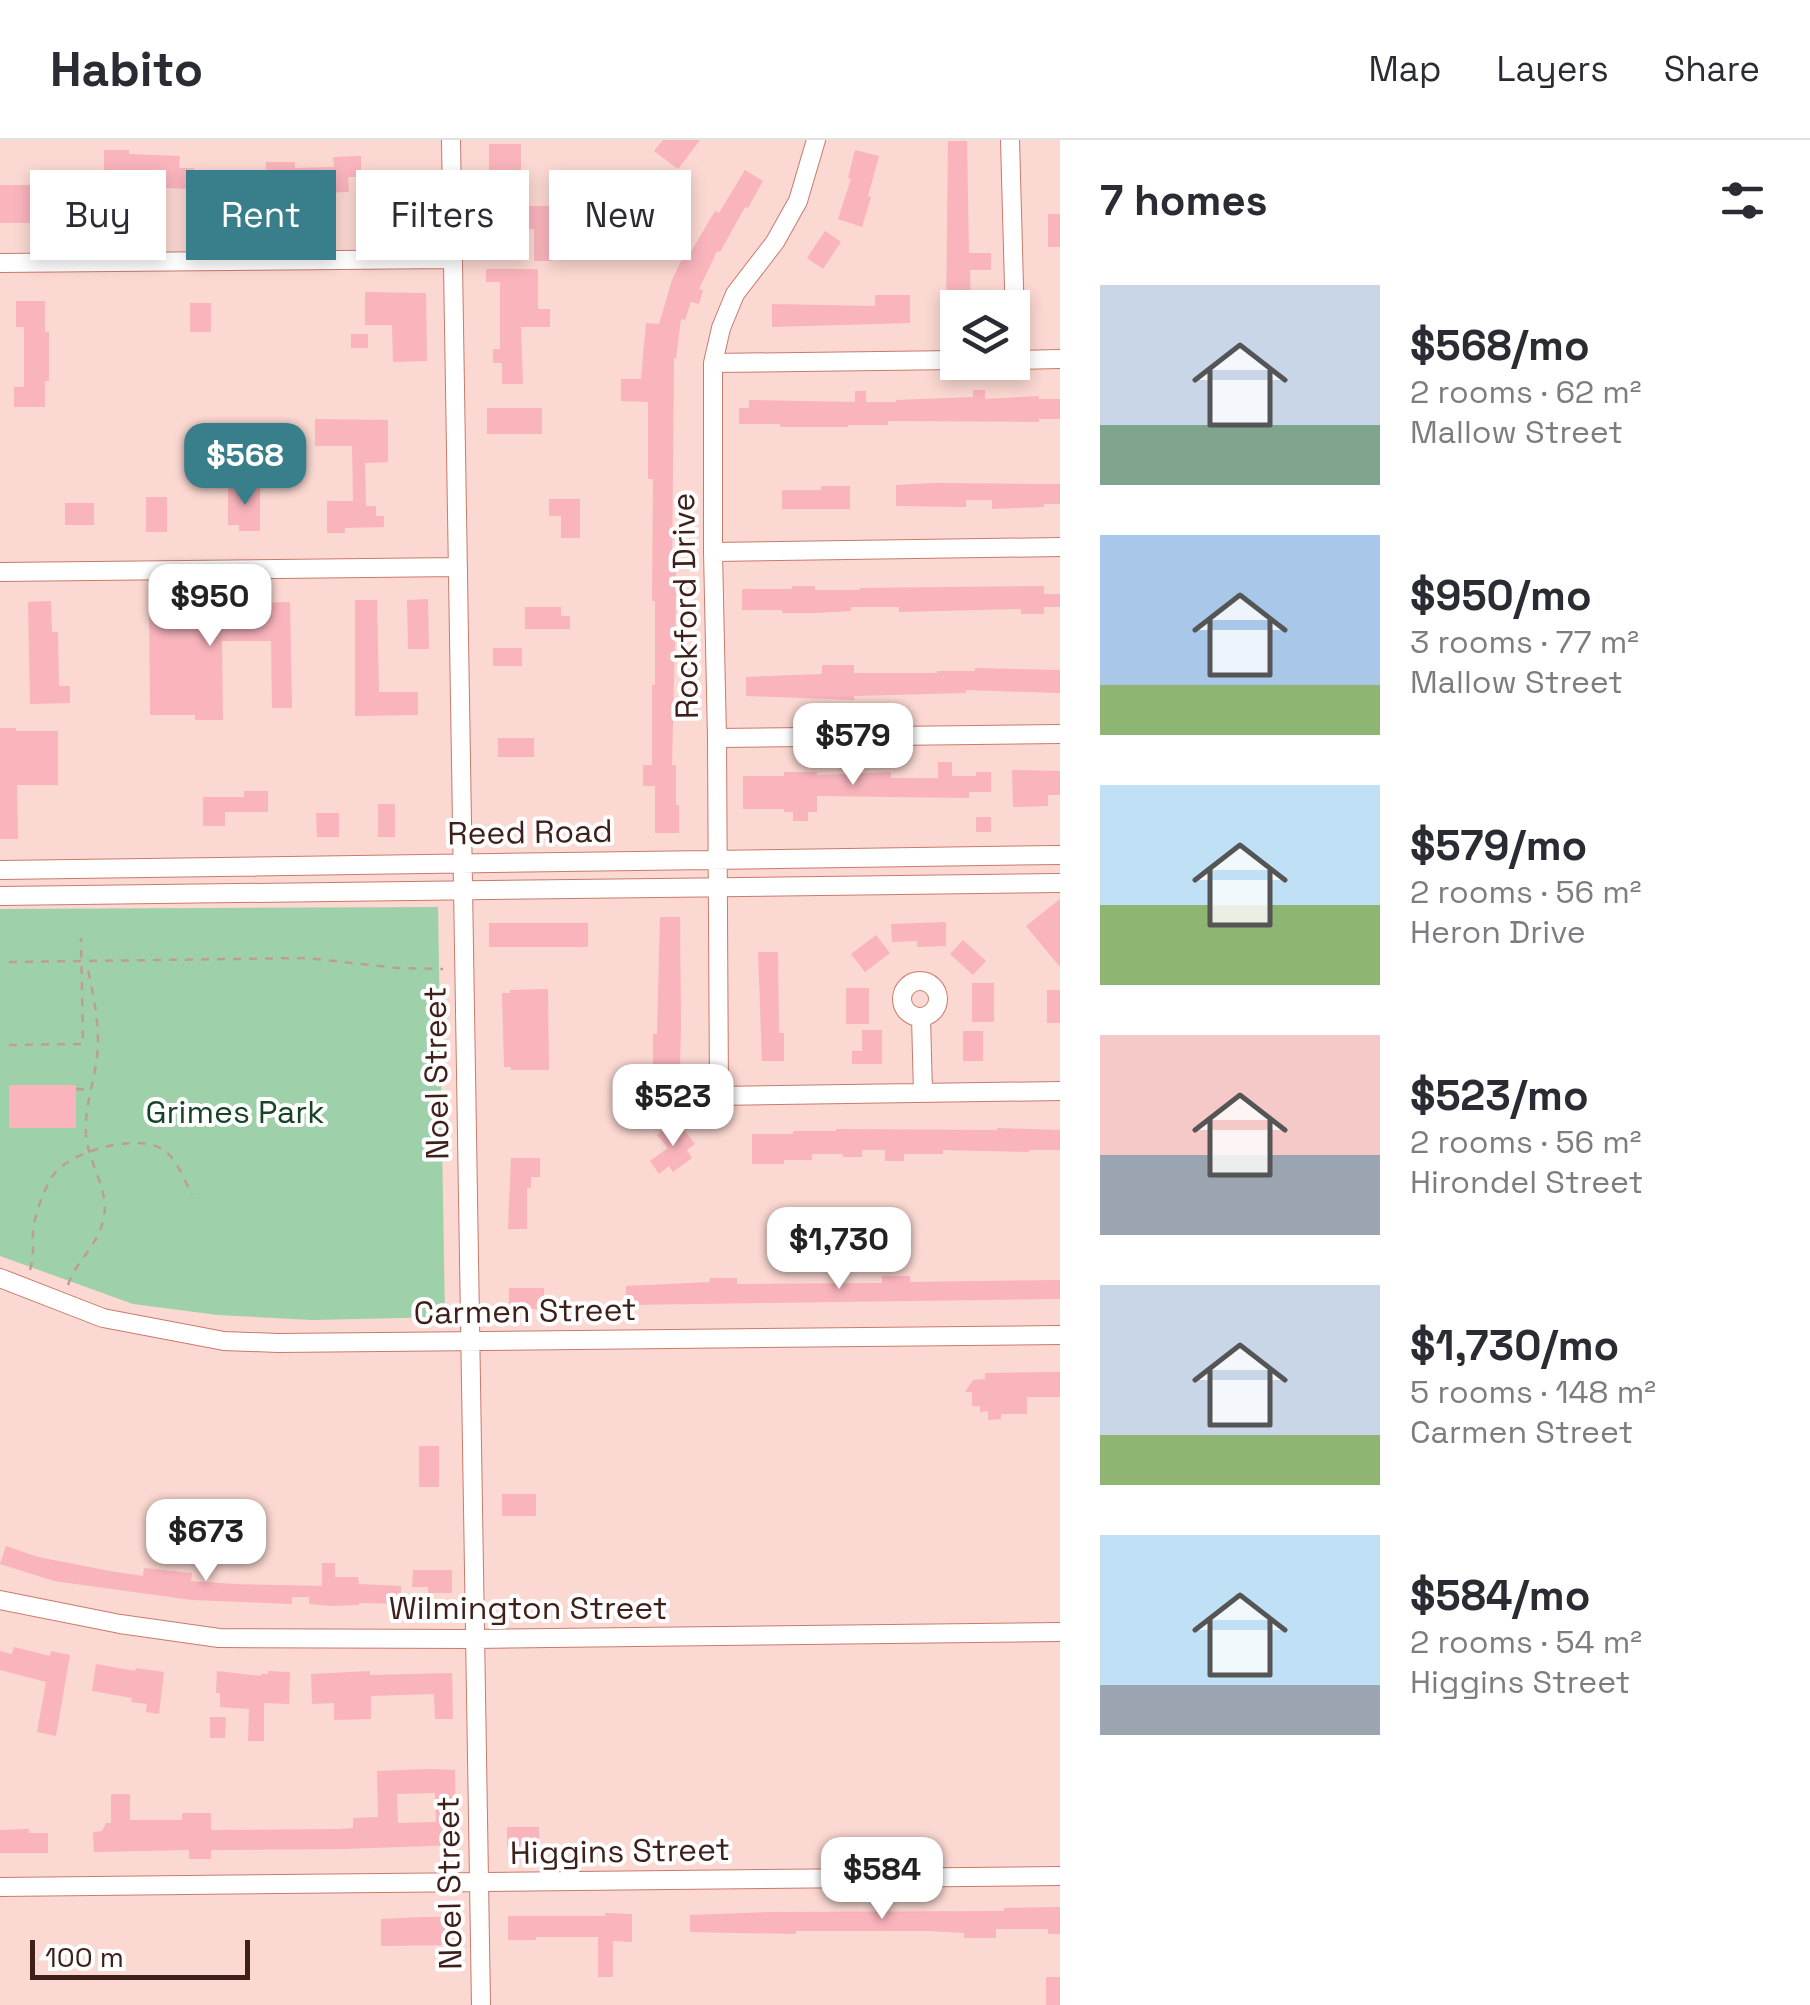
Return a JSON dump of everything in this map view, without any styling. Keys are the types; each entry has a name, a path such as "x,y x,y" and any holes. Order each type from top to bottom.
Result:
{"street":[{"name":"Noel Street","path":"451,140 452,170"},
{"name":"Rockford Drive","path":"816,140 798,200 775,242 736,294 721,328 714,363 719,1096 923,1094"},
{"path":"1010,140 1013,290"},
{"path":"0,263 356,260"},
{"name":"Noel Street","path":"453,260 482,2005"},
{"path":"1030,360 1060,359"},
{"path":"714,363 940,360"},
{"path":"713,552 1060,547"},
{"path":"0,572 458,567"},
{"path":"717,738 1060,734"},
{"path":"1040,883 1050,855"},
{"name":"Reed Road","path":"0,870 1050,855"},
{"path":"221,893 222,868"},
{"name":"Reed Road","path":"0,896 1060,882"},
{"path":"921,1017 923,1094 1060,1092"},
{"name":"Carmen Street","path":"0,1278 103,1318 224,1341 1060,1335"},
{"name":"Wilmington Street","path":"0,1600 120,1624 219,1638 1060,1632"},
{"name":"Higgins Street","path":"0,1886 1060,1876"}],"path":[{"path":"62,1303 71,1276 94,1244 106,1201 86,1134 86,1109 98,1043 81,938"},
{"path":"9,962 307,958 442,969"},
{"path":"9,1045 83,1044 84,962"},
{"path":"76,1089 91,1090"},
{"path":"30,1270 35,1255 32,1234 38,1207 52,1174 68,1160 89,1151 135,1143 158,1146 171,1156 192,1195"}],"green space":[{"name":"Grimes Park","path":"438,907 445,1317 312,1320 218,1315 133,1304 0,1256 0,909"}],"building":[{"path":"663,140 700,140 678,169 654,151"},
{"path":"948,141 967,141 969,253 991,253 991,270 970,270 971,290 946,290"},
{"path":"489,144 521,144 521,170 489,170"},
{"path":"104,150 180,156 179,168 194,168 186,170 186,189 166,188 166,170 104,170"},
{"path":"855,150 879,156 862,227 838,219 851,179 848,178"},
{"path":"361,156 361,170 356,170 356,177 348,177 349,192 336,192 336,170 266,170 266,162 295,162 295,168 334,167 333,157"},
{"path":"745,170 763,181 720,252 717,251 699,289 703,290 699,304 691,302 685,320 681,319 674,358 672,572 676,572 676,601 672,765 676,765 679,833 655,833 655,786 643,786 643,765 652,765 655,685 653,479 648,479 648,402 621,401 621,379 641,379 646,323 659,324 682,260 691,260 691,252 715,211 719,213"},
{"path":"0,185 30,185 30,223 0,223"},
{"path":"529,206 549,206 552,261 534,261 534,229 529,229"},
{"path":"1048,214 1060,214 1060,247 1048,247"},
{"path":"825,231 841,242 823,269 807,258"},
{"path":"486,269 538,269 538,309 550,309 550,327 521,327 523,384 502,384 502,363 493,363 493,349 500,349 500,282 486,282"},
{"path":"365,292 426,293 427,361 393,362 392,325 365,325"},
{"path":"875,295 910,295 910,323 772,327 772,304 875,306"},
{"path":"16,301 45,301 49,381 45,381 45,407 14,407 14,387 24,387 24,327 16,327"},
{"path":"190,303 211,303 211,332 190,332"},
{"path":"351,334 368,334 368,348 351,348"},
{"path":"973,390 985,390 985,399 1060,399 1060,419 888,421 888,425 848,427 739,424 739,408 749,408 749,400 855,402 855,391 866,391 866,402 896,402 973,397"},
{"path":"487,408 542,408 542,434 487,434"},
{"path":"315,419 388,420 388,462 365,463 366,506 376,506 376,516 384,516 384,527 345,528 345,533 327,533 327,501 353,501 352,446 315,446"},
{"path":"1060,484 1060,504 992,509 992,500 966,500 966,507 896,506 896,485"},
{"path":"821,486 850,486 850,509 782,509 782,490 821,490"},
{"path":"228,487 260,487 260,531 239,531 239,525 228,525"},
{"path":"146,497 167,497 167,532 146,532"},
{"path":"549,499 580,499 580,538 561,538 561,516 549,516"},
{"path":"65,503 94,503 94,525 65,525"},
{"path":"792,586 860,590 1044,586 1044,594 1060,594 1060,607 1044,607 1044,614 1021,614 1021,609 899,612 899,607 851,607 851,611 815,613 742,610 742,589"},
{"path":"220,591 220,599 290,602 292,708 272,708 271,641 222,641 223,720 195,720 195,715 150,715 149,592"},
{"path":"428,599 429,649 408,649 407,600"},
{"path":"355,600 377,600 379,692 418,692 418,715 355,716"},
{"path":"51,601 52,632 58,632 59,686 70,686 70,703 30,704 28,602"},
{"path":"525,607 561,607 561,616 570,616 570,629 525,629"},
{"path":"493,648 522,648 522,666 493,666"},
{"path":"822,665 854,665 854,673 937,673 975,668 1060,670 1060,693 966,690 854,696 854,700 746,696 746,677 822,674"},
{"path":"0,728 58,731 58,785 17,785 18,839 0,839"},
{"path":"498,738 534,738 534,757 498,757"},
{"path":"938,762 952,762 952,776 991,772 991,792 969,792 969,798 817,796 817,812 808,812 808,821 793,821 793,812 784,809 743,809 743,776 891,772 891,778 938,778"},
{"path":"1012,770 1060,771 1060,795 1048,795 1048,806 1013,807"},
{"path":"244,791 268,791 268,812 225,812 225,826 203,826 203,797 244,797"},
{"path":"378,804 395,804 395,837 378,837"},
{"path":"316,813 339,813 339,837 317,837"},
{"path":"976,817 991,817 991,832 976,832"},
{"path":"1060,899 1060,967 1026,926"},
{"path":"660,917 680,917 680,1066 673,1066 673,1110 649,1110 653,1034 657,1034"},
{"path":"946,922 946,946 917,947 917,941 892,942 891,924"},
{"path":"489,923 588,923 588,947 489,947"},
{"path":"876,935 890,953 865,972 851,954"},
{"path":"963,940 986,961 973,975 950,954"},
{"path":"758,952 778,952 779,1033 784,1033 784,1061 762,1061"},
{"path":"972,983 994,983 994,1022 972,1022"},
{"path":"846,988 869,988 869,1024 846,1024"},
{"path":"548,989 549,1070 504,1067 502,993"},
{"path":"1047,990 1060,990 1060,1023 1047,1023"},
{"path":"862,1030 882,1030 882,1064 852,1064 852,1051 862,1051"},
{"path":"963,1031 983,1031 983,1061 963,1061"},
{"path":"9,1085 76,1085 76,1128 9,1128"},
{"path":"676,1120 695,1144 687,1150 692,1158 673,1172 669,1166 659,1174 650,1161 668,1148 657,1135"},
{"path":"1060,1130 1060,1150 943,1150 943,1154 904,1154 904,1161 885,1161 885,1150 862,1150 862,1157 812,1154 812,1160 752,1164 752,1134"},
{"path":"511,1158 540,1158 540,1177 531,1177 531,1188 527,1188 527,1229 508,1229"},
{"path":"882,1276 910,1276 910,1282 1060,1280 1060,1299 626,1305 626,1286 710,1282 710,1278 737,1278 737,1284 882,1283"},
{"path":"509,1288 544,1288 544,1309 509,1309"},
{"path":"1060,1372 1060,1397 1027,1397 1027,1414 1001,1414 1001,1419 988,1420 988,1411 980,1412 980,1406 972,1406 972,1392 965,1392 973,1380 985,1379 985,1373"},
{"path":"419,1446 439,1446 439,1487 419,1487"},
{"path":"502,1494 536,1494 536,1516 502,1516"},
{"path":"6,1546 38,1557 110,1571 143,1576 144,1568 192,1573 191,1581 234,1584 322,1586 322,1563 335,1563 335,1577 358,1577 359,1584 401,1586 401,1604 331,1606 309,1604 309,1597 292,1597 292,1604 192,1600 54,1581 0,1564"},
{"path":"413,1570 452,1570 452,1593 428,1593 428,1587 412,1587"},
{"path":"14,1647 50,1656 51,1651 70,1655 56,1736 37,1732 46,1682 0,1670 0,1651 12,1654"},
{"path":"96,1664 164,1672 159,1714 146,1712 147,1704 131,1702 132,1698 92,1691"},
{"path":"217,1671 261,1676 268,1671 290,1672 289,1704 264,1703 264,1741 248,1741 249,1709 220,1707"},
{"path":"370,1671 370,1675 452,1673 453,1719 435,1719 434,1694 371,1696 371,1719 334,1720 334,1703 312,1704 311,1674"},
{"path":"210,1717 226,1717 225,1738 210,1738"},
{"path":"455,1770 456,1845 211,1850 211,1859 189,1859 189,1850 94,1852 93,1832 102,1831 106,1823 111,1823 111,1794 130,1794 130,1820 182,1820 182,1813 211,1813 211,1830 353,1828 353,1818 378,1817 377,1771","holes":["435,1793 436,1822 398,1823 397,1794"]},
{"path":"507,1827 539,1827 539,1845 507,1846"},
{"path":"29,1829 29,1833 48,1833 48,1853 0,1853 0,1830"},
{"path":"1060,1907 1060,1934 1048,1934 1048,1929 996,1929 996,1938 964,1938 964,1933 928,1931 690,1932 690,1915"},
{"path":"632,1914 632,1942 613,1941 613,1977 598,1977 598,1937 508,1940 508,1916"},
{"path":"453,1917 453,1945 381,1946 381,1919"},
{"path":"1046,1977 1060,1977 1060,2005 1046,2005"}]}
